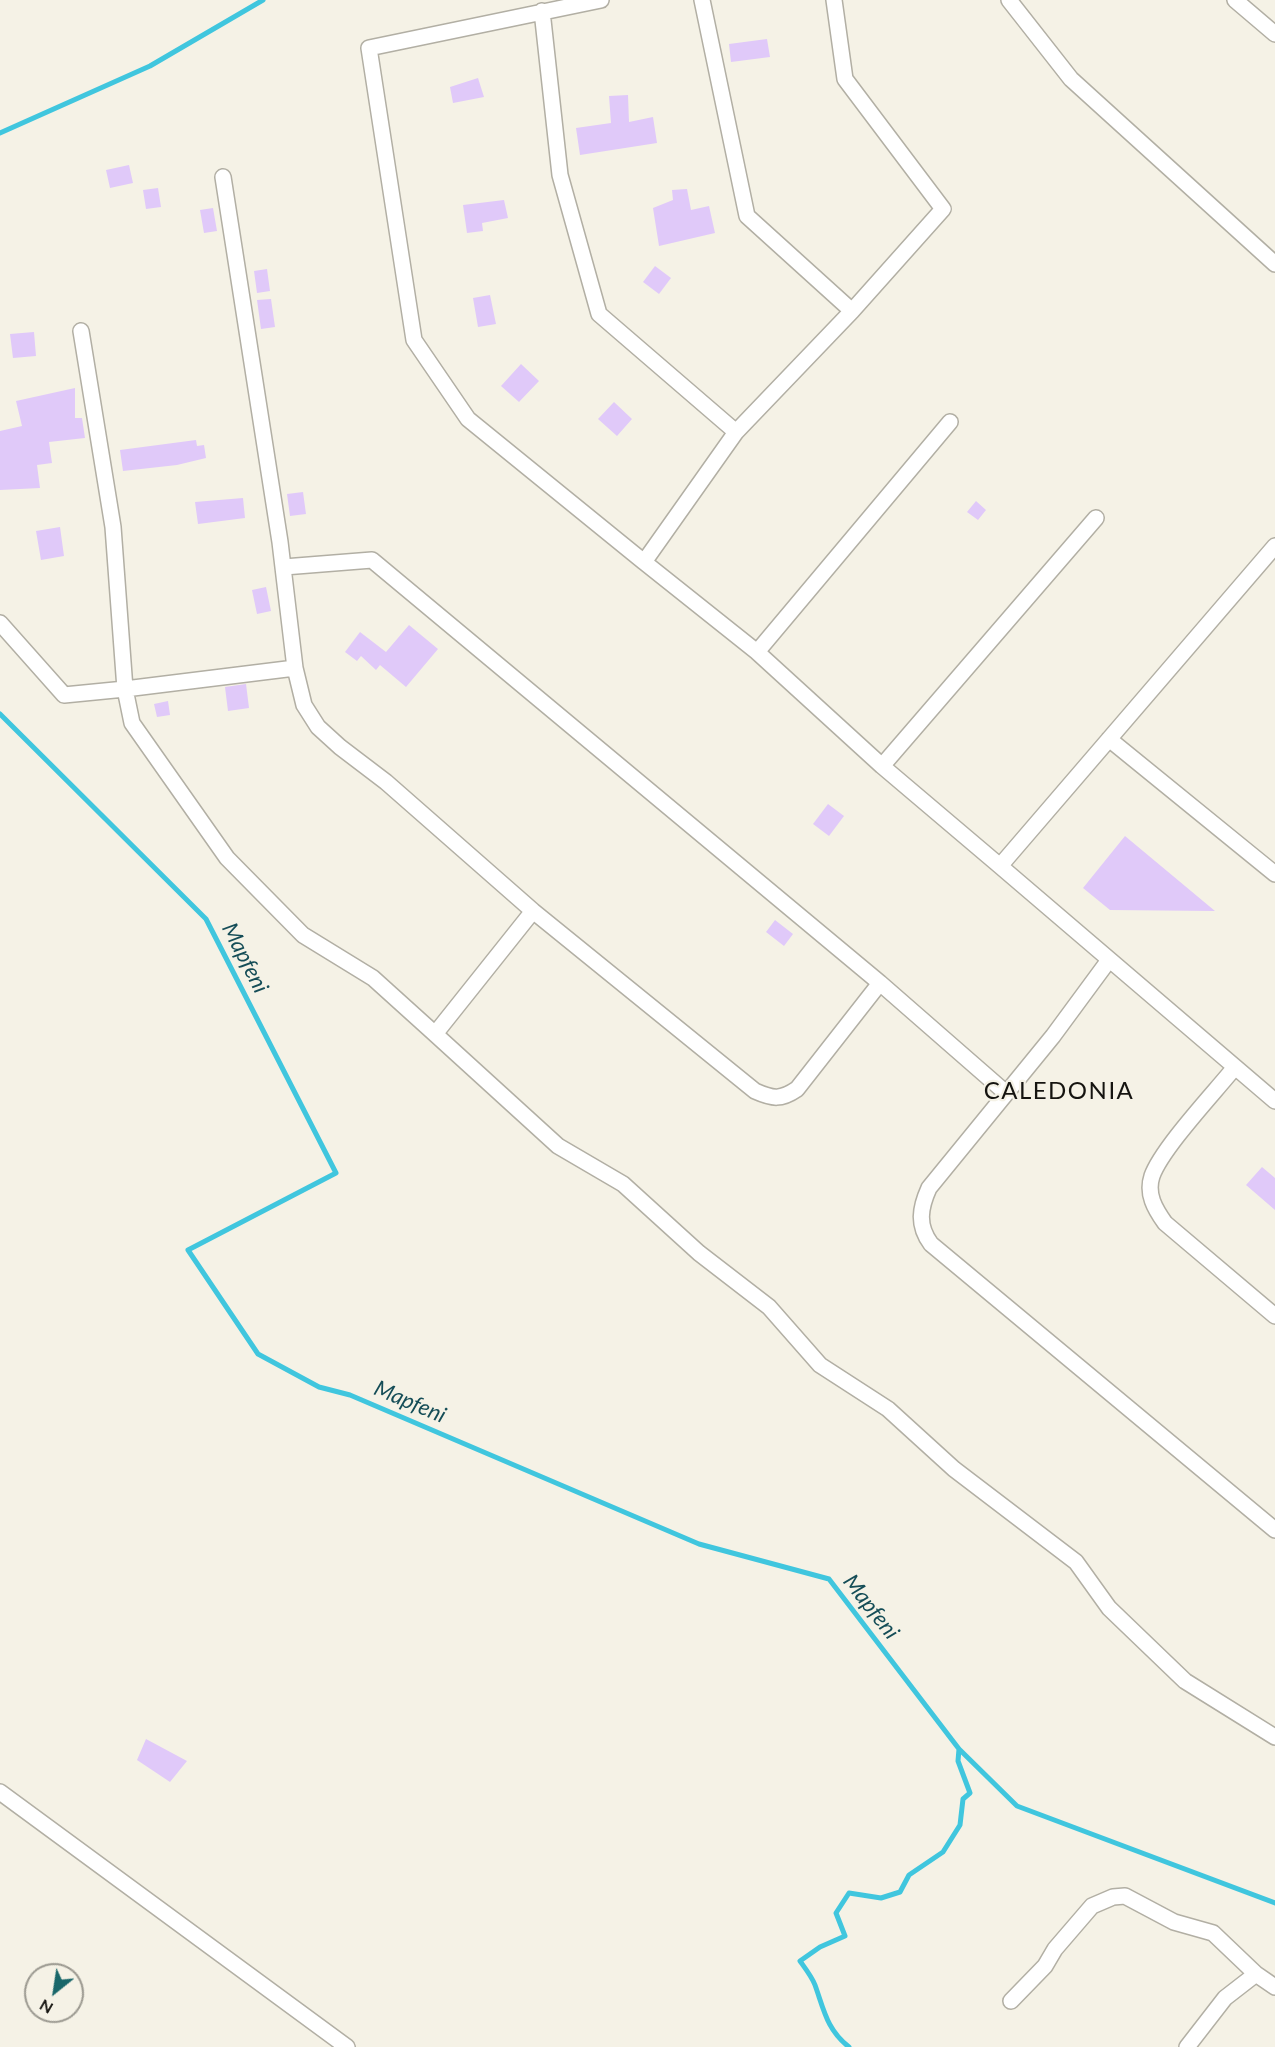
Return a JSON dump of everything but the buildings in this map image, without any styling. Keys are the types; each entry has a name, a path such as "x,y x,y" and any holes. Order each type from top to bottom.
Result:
{"street":[{"path":"601,0 369,48 414,339 468,419 757,652 882,766 1275,1101"},
{"path":"702,0 747,216 852,311"},
{"path":"644,562 736,432 852,311 943,209 845,79 834,0"},
{"path":"1009,0 1071,79 1275,264"},
{"path":"1235,0 1275,34"},
{"path":"542,11 560,175 599,314 736,432"},
{"path":"224,177 284,567 294,668 304,705 318,727 386,782 533,911 754,1091 770,1098 783,1099 797,1089 880,983"},
{"path":"81,331 113,527 125,689 132,723 227,858 303,935 373,978 558,1146 623,1184 699,1253 769,1307 820,1365 888,1408 954,1469 1076,1562 1109,1608 1185,1681 1275,1737"},
{"path":"757,652 950,422"},
{"path":"882,766 1096,518"},
{"path":"1000,866 1275,546"},
{"path":"284,567 372,560 880,983 1006,1093"},
{"path":"0,623 64,695 294,668"},
{"path":"1109,739 1275,874"},
{"path":"435,1034 533,911"},
{"path":"1109,960 929,1188 921,1214 923,1233 932,1244 1275,1530"},
{"path":"1235,1067 1162,1158 1152,1176 1150,1191 1153,1206 1165,1223 1275,1316"},
{"path":"0,1792 347,2047"},
{"path":"1011,2001 1045,1966 1055,1949 1092,1906 1113,1897 1125,1896 1173,1922 1213,1933 1256,1974 1275,1987"},
{"path":"1187,2047 1225,1998 1256,1974"}],"waterway":[{"path":"0,133 150,66 263,0"},
{"name":"Mapfeni","path":"0,714 206,919 336,1173 188,1250 258,1354 319,1387 350,1395 699,1544 829,1579 959,1749 1017,1806 1275,1903"},
{"path":"849,2047 831,2027 814,1982 800,1961 820,1947 845,1936 836,1913 849,1893 881,1898 900,1892 909,1875 943,1852 960,1825 963,1799 970,1793 958,1761 959,1749"}],"district":[{"name":"CALEDONIA","path":"1059,1091"}]}
